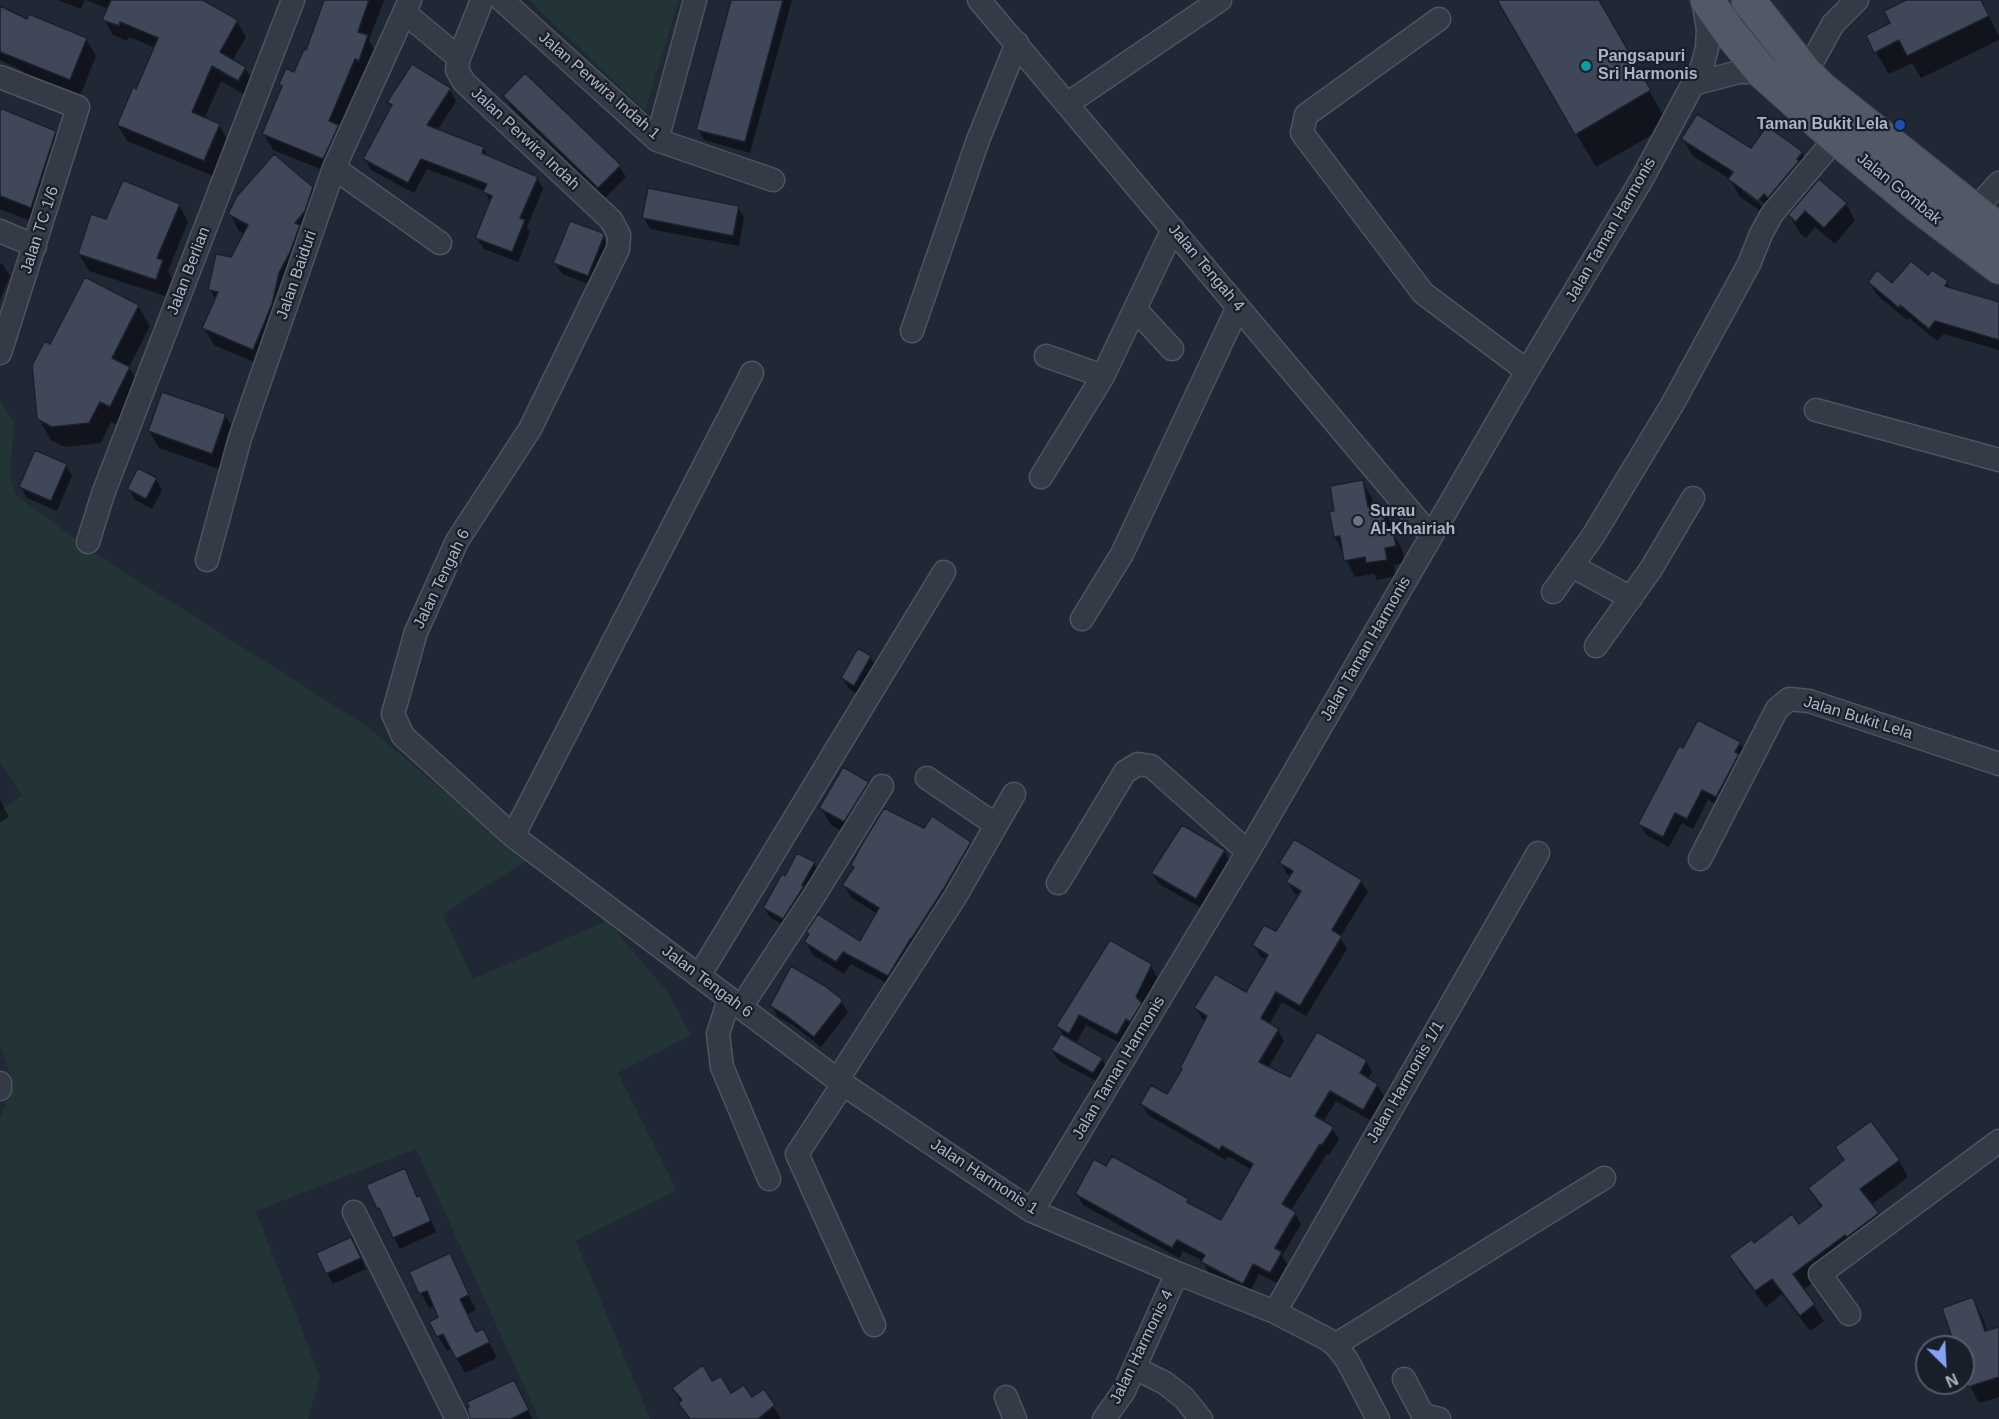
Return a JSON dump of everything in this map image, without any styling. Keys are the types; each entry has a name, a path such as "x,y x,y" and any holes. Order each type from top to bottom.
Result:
{"main road":[{"name":"Jalan Gombak","path":"1705,0 1762,72 1836,138 1917,205 1999,267"},
{"name":"Jalan Gombak","path":"1748,0 1806,72 1833,99 1986,220"}],"street":[{"path":"408,7 459,57 482,0"},
{"name":"Jalan Perwira Indah 1","path":"502,0 657,140 773,180"},
{"path":"657,140 695,0"},
{"name":"Jalan Tengah 4","path":"979,0 1431,536"},
{"path":"1067,104 1220,0"},
{"name":"Jalan Taman Harmonis","path":"1032,1211 1248,852 1527,371 1642,179 1702,67 1707,48 1708,29 1705,0"},
{"path":"1806,72 1833,24 1857,0"},
{"name":"Jalan Berlian","path":"88,542 107,483 291,1"},
{"name":"Jalan Baiduri","path":"207,560 240,438 333,168 408,7"},
{"path":"1439,19 1306,115 1302,133 1423,293 1527,371"},
{"path":"912,331 978,140 1017,43"},
{"name":"Jalan Perwira Indah","path":"459,57 458,70 464,82 611,220 620,235"},
{"path":"1693,84 1739,72 1762,72"},
{"name":"Jalan TC 1/6","path":"0,77 78,107 0,353"},
{"path":"1553,592 1593,536 1672,405 1749,264 1772,214 1836,138"},
{"path":"333,168 440,243"},
{"path":"1986,220 1999,183"},
{"path":"1041,477 1104,376 1173,229"},
{"path":"0,231 35,246"},
{"name":"Jalan Tengah 6","path":"620,235 618,249 530,429 457,541 416,632 393,714 404,736 513,836 841,1082"},
{"path":"1082,619 1122,554 1238,307"},
{"path":"1136,310 1172,349"},
{"path":"1046,356 1104,376"},
{"path":"513,836 752,373"},
{"path":"1816,410 1999,460"},
{"path":"1596,646 1651,569 1693,498"},
{"path":"1572,566 1630,598"},
{"path":"699,976 944,572"},
{"name":"Jalan Bukit Lela","path":"1700,859 1777,709 1789,699 1809,701 1999,764"},
{"path":"1058,883 1125,772 1138,764 1151,766 1248,852"},
{"path":"927,778 996,825"},
{"path":"769,1179 722,1067 718,1034 735,1003 814,896 882,786"},
{"path":"874,1325 797,1154 955,897 1014,794"},
{"name":"Jalan Harmonis 1/1","path":"1275,1312 1538,853"},
{"name":"Jalan Harmonis 1","path":"841,1082 1032,1211 1275,1312 1327,1339 1354,1372 1378,1419"},
{"path":"0,1083 0,1089"},
{"path":"1849,1314 1820,1274 1999,1141"},
{"path":"1335,1346 1604,1178"},
{"path":"354,1212 457,1419"},
{"name":"Jalan Harmonis 4","path":"1104,1419 1124,1391 1177,1273"},
{"path":"1135,1368 1165,1383 1184,1398 1201,1419"},
{"path":"1404,1379 1423,1415 1438,1419"},
{"path":"1006,1397 1016,1419"}],"shaded area":[{"path":"529,0 679,0 645,111"},
{"path":"0,400 14,422 10,476 16,495 96,554 368,727 526,861 443,914 473,979 607,921 667,991 691,1035 618,1073 677,1190 576,1241 650,1419 539,1419 416,1149 256,1211 320,1377 308,1419 0,1419 0,1120 13,1082 0,1046 0,811 22,795 0,762"}],"building":[{"path":"111,0 203,0 238,20 220,52 246,67 238,81 212,66 192,112 220,124 204,161 117,125 133,87 136,89 158,38 120,22 119,26 102,20"},
{"path":"324,0 369,0 358,32 368,35 359,61 355,59 329,121 339,125 323,159 262,134 282,86 279,84 286,68 294,72 304,49 306,50"},
{"path":"731,0 783,0 745,142 696,130"},
{"name":"Pangsapuri Sri Harmonis","path":"1497,0 1599,0 1651,90 1575,135"},
{"path":"1906,0 1981,0 1989,16 1907,56 1899,40 1874,53 1866,35 1890,23 1884,11"},
{"path":"0,6 27,19 29,14 87,38 70,80 0,52"},
{"path":"412,64 451,88 427,125 484,147 482,153 538,177 520,218 525,220 512,252 475,238 492,196 483,192 487,184 421,159 408,183 363,159 392,105 387,102"},
{"path":"525,73 621,165 598,188 503,96"},
{"path":"0,108 56,131 31,208 0,196"},
{"path":"1697,114 1751,148 1767,126 1803,152 1797,159 1799,161 1768,198 1764,194 1758,201 1728,179 1733,172 1681,139"},
{"path":"274,154 313,187 305,211 295,223 300,225 279,273 272,304 253,350 202,328 218,292 208,290 216,254 231,257 248,225 228,214 237,196"},
{"path":"1819,179 1847,203 1824,228 1805,211 1796,222 1788,215"},
{"path":"123,180 180,204 157,258 163,260 156,280 78,254 91,214 106,219"},
{"path":"648,188 739,206 733,236 642,218"},
{"path":"570,221 603,233 604,236 588,276 553,263"},
{"path":"1911,261 1928,275 1932,270 1948,281 1945,286 1999,302 1999,340 1935,321 1929,329 1868,282 1877,270 1892,283"},
{"path":"85,277 139,305 112,358 130,367 110,407 100,402 89,423 52,427 37,419 32,365 45,341 50,344"},
{"path":"162,392 226,414 212,454 148,431"},
{"path":"35,450 67,464 51,501 19,487"},
{"path":"138,468 157,478 146,499 127,489"},
{"name":"Surau Al-Khairiah","path":"1363,480 1368,507 1382,505 1387,532 1393,531 1396,546 1385,548 1387,560 1366,563 1365,557 1344,561 1340,536 1334,537 1329,511 1334,511 1330,486"},
{"path":"858,648 871,656 854,686 841,678"},
{"path":"1698,720 1741,742 1735,752 1739,754 1716,797 1702,790 1687,819 1675,813 1663,837 1638,824 1679,746 1683,748"},
{"path":"843,767 869,782 844,822 819,808"},
{"path":"884,808 924,828 932,816 971,842 888,976 843,952 836,962 804,942 809,934 806,932 818,914 860,941 879,908 842,885 854,867 851,865 862,844"},
{"path":"1182,825 1225,850 1196,899 1151,873"},
{"path":"1294,839 1362,880 1332,930 1342,936 1300,1006 1276,992 1261,1018 1279,1029 1259,1062 1290,1077 1317,1032 1367,1060 1360,1073 1378,1084 1363,1110 1330,1091 1315,1116 1334,1127 1322,1145 1320,1144 1282,1204 1296,1212 1275,1248 1282,1252 1270,1273 1253,1264 1243,1284 1201,1262 1205,1255 1177,1240 1172,1248 1075,1194 1094,1159 1106,1166 1112,1156 1189,1199 1187,1202 1221,1220 1253,1164 1222,1146 1219,1150 1140,1104 1151,1085 1167,1094 1182,1069 1180,1068 1207,1016 1194,1008 1215,974 1246,992 1268,955 1252,945 1264,925 1276,931 1301,891 1286,882 1293,871 1279,863"},
{"path":"797,853 815,862 802,885 804,886 783,919 763,908 782,874 785,876"},
{"path":"1110,940 1152,964 1136,997 1142,1003 1130,1022 1126,1019 1117,1035 1079,1015 1069,1034 1056,1026"},
{"path":"791,966 825,986 843,1000 814,1037 770,1006"},
{"path":"1061,1034 1103,1058 1093,1073 1051,1050"},
{"path":"1871,1121 1900,1160 1860,1189 1879,1213 1793,1274 1815,1304 1800,1316 1772,1279 1755,1291 1729,1256 1752,1239 1754,1243 1792,1214 1799,1224 1822,1206 1808,1188 1844,1160 1835,1147"},
{"path":"405,1168 417,1197 420,1195 431,1221 393,1238 366,1185"},
{"path":"351,1237 361,1258 326,1274 316,1253"},
{"path":"450,1253 469,1295 460,1299 476,1332 483,1329 490,1342 456,1359 443,1334 437,1337 429,1322 438,1317 427,1291 419,1294 409,1272"},
{"path":"1973,1297 1985,1331 1999,1327 1999,1377 1975,1385 1975,1335 1951,1335 1942,1308"},
{"path":"703,1365 712,1381 721,1376 731,1393 744,1385 752,1397 764,1389 775,1405 758,1419 690,1419 678,1403 682,1400 672,1388"},
{"path":"514,1380 529,1410 511,1419 470,1419 467,1402"}],"place":[{"name":"Pangsapuri Sri Harmonis","path":"1586,66"},
{"name":"Taman Bukit Lela","path":"1900,125"},
{"name":"Surau Al-Khairiah","path":"1358,521"}]}
